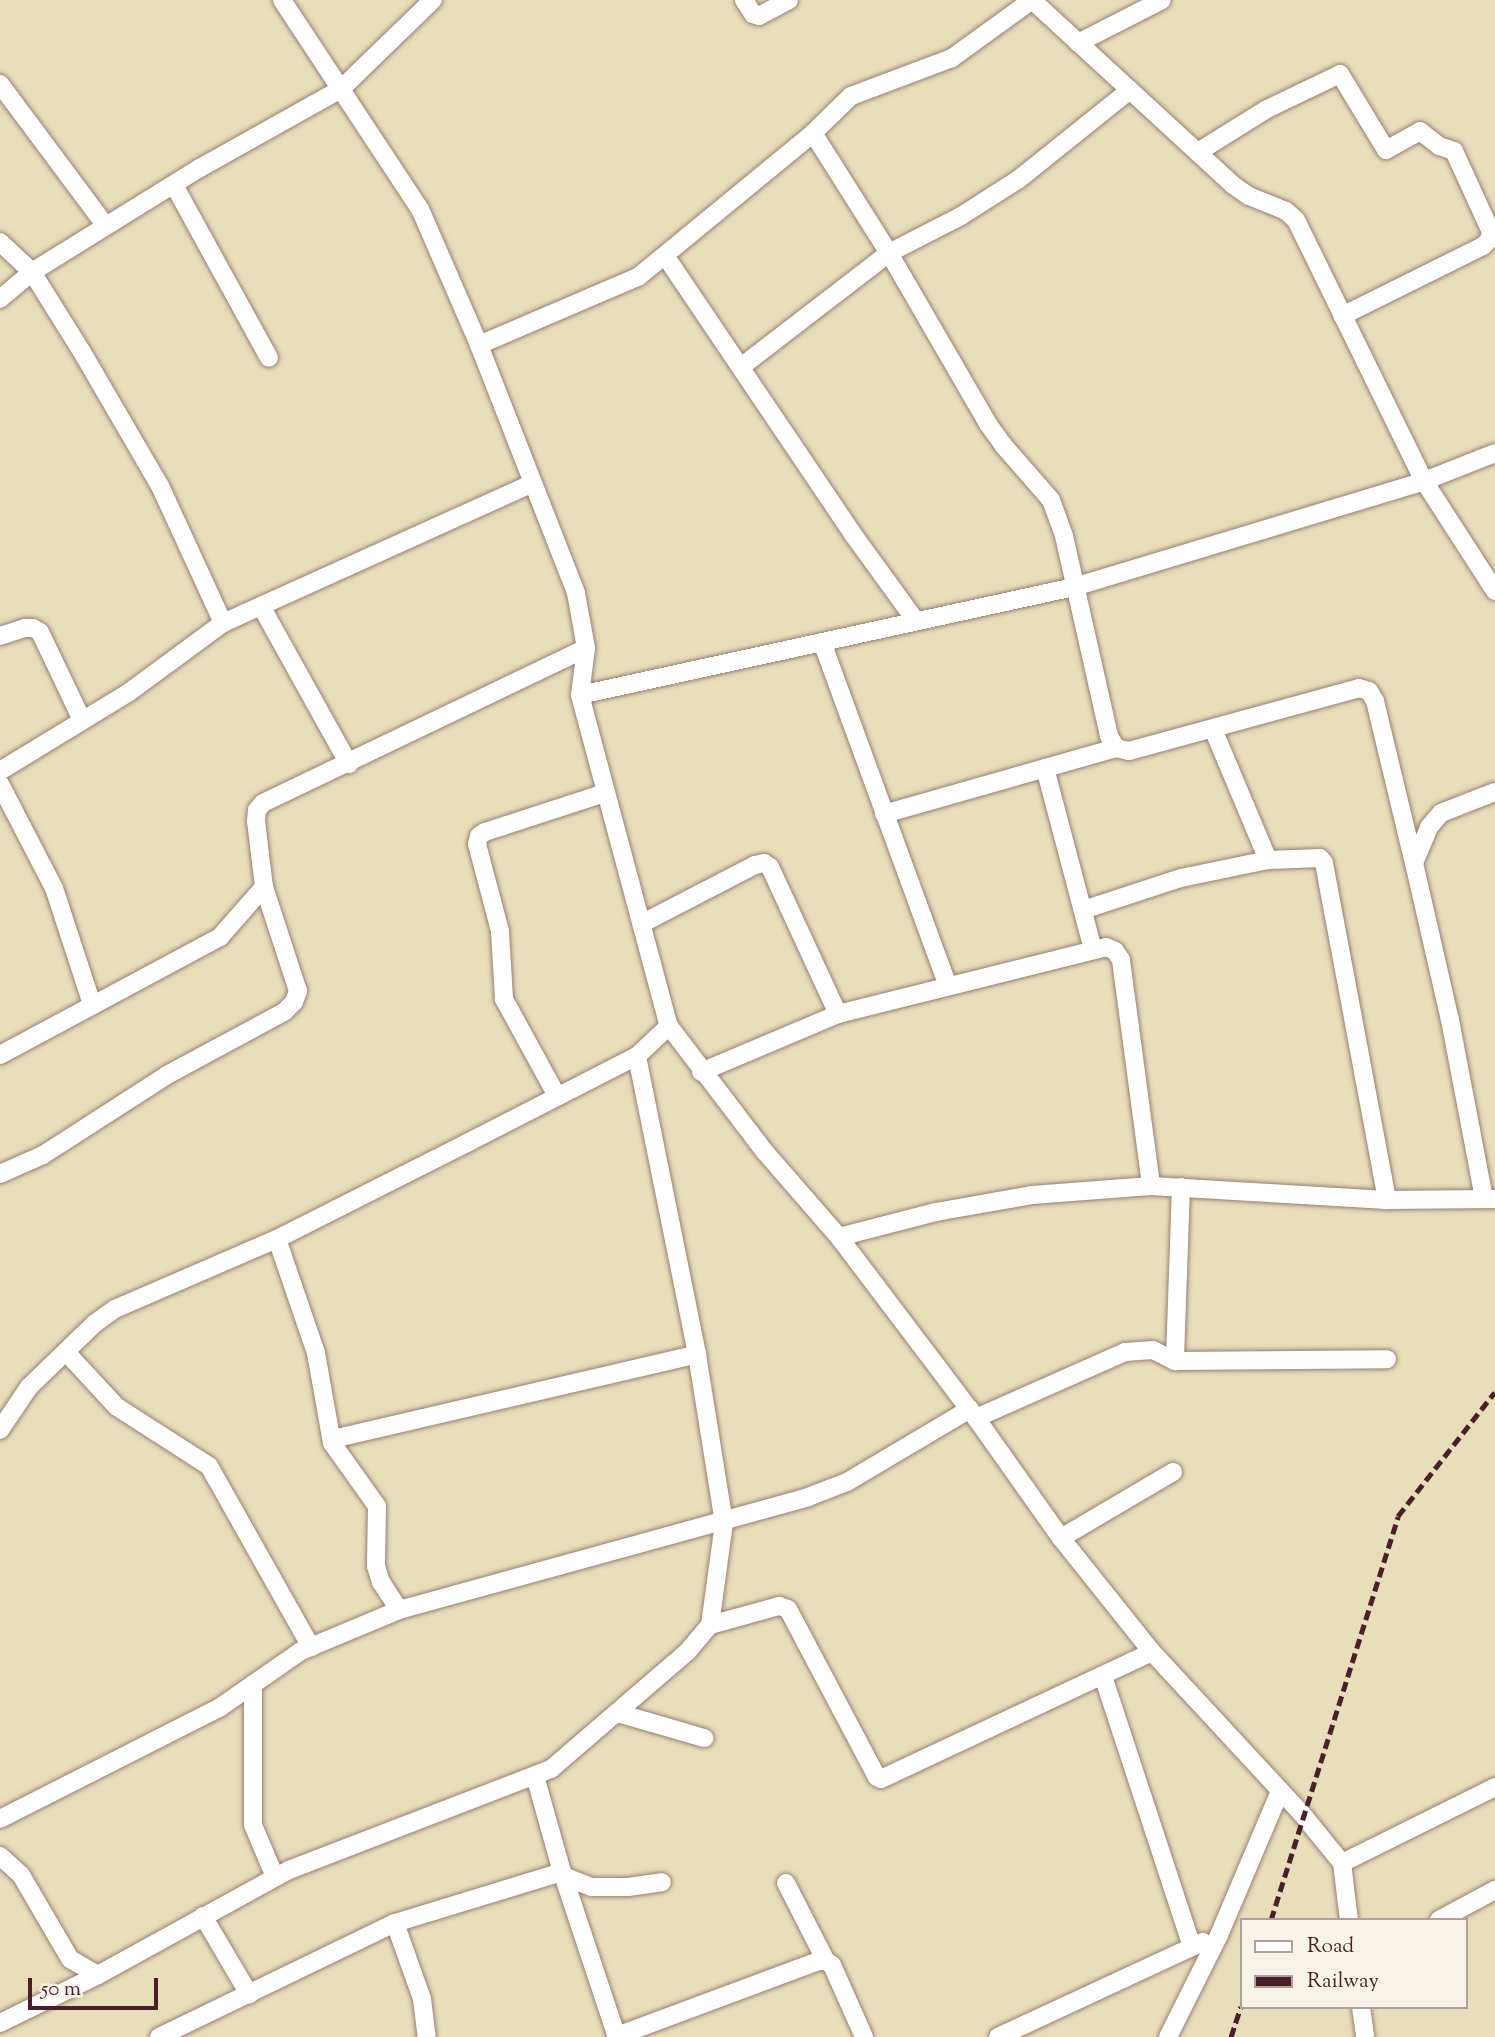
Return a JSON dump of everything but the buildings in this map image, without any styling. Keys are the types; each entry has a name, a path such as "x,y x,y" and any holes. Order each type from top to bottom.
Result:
{"street":[{"path":"282,0 420,209 479,345 576,593 586,648 580,695 669,1026 701,1072 765,1152 839,1237 973,1414 1061,1538 1152,1653 1280,1791 1342,1863 1349,1918"},
{"path":"0,299 32,272 106,226 341,89 433,0"},
{"path":"744,0 753,14 760,16 789,0"},
{"path":"479,345 638,277 666,257 813,134 851,96 952,58 1032,0 1249,196 1286,211 1296,220 1424,481 1495,591"},
{"path":"1078,43 1162,0"},
{"path":"1198,152 1267,109 1340,74 1386,150 1420,131 1439,146 1454,151 1491,232 1489,240 1483,246 1342,316"},
{"path":"0,84 106,226"},
{"path":"741,367 889,253 961,216 1020,179 1130,90"},
{"path":"813,134 889,253 988,424 1051,500 1064,536 1109,736 1116,748"},
{"path":"174,185 269,358"},
{"path":"0,242 32,272 160,486 223,623"},
{"path":"666,257 852,533 916,621"},
{"path":"580,695 1074,587 1424,481 1495,453"},
{"path":"0,771 128,693 223,623 533,482"},
{"path":"261,606 349,764"},
{"path":"0,636 24,628 33,628 40,632 82,720"},
{"path":"821,642 948,986"},
{"path":"0,1174 43,1155 167,1075 284,1012 294,1002 298,990 264,887 257,810 263,803 586,648"},
{"path":"839,1237 936,1212 1032,1195 1151,1186 1387,1200 1490,1199 1414,863 1375,701 1369,691 1359,688 1129,751 1116,748 884,814"},
{"path":"1213,729 1268,860"},
{"path":"1045,768 1093,950"},
{"path":"0,784 58,897 92,1004"},
{"path":"1414,863 1429,827 1441,813 1495,792"},
{"path":"558,1097 504,999 500,931 477,844 485,832 605,793"},
{"path":"1083,909 1181,878 1268,860 1313,856 1324,863 1387,1200"},
{"path":"643,923 755,865 764,863 770,867 838,1014"},
{"path":"0,1055 220,937 264,887"},
{"path":"701,1072 838,1014 1105,947 1115,951 1121,960 1151,1186"},
{"path":"0,1430 29,1387 115,1309 277,1239 558,1097 638,1056 669,1026"},
{"path":"0,2023 98,1975 275,1877 320,1856 535,1776 568,1756 618,1713 688,1651 710,1625 724,1523 697,1354 638,1056"},
{"path":"1175,1361 1181,1187"},
{"path":"277,1239 316,1353 332,1443 377,1506 376,1566 381,1583 399,1610"},
{"path":"0,1819 219,1708 312,1647 399,1610 587,1556 724,1523 847,1482 973,1414 1125,1352 1153,1350 1175,1361 1387,1359"},
{"path":"66,1352 117,1407 209,1466 312,1647"},
{"path":"333,1439 697,1354"},
{"path":"1061,1538 1172,1472"},
{"path":"710,1625 779,1606 788,1609 881,1779 1152,1653"},
{"path":"1103,1676 1192,1947"},
{"path":"253,1684 253,1825 275,1877"},
{"path":"618,1713 704,1738"},
{"path":"535,1776 562,1874 617,2036 819,1961 826,1961"},
{"path":"1342,1863 1495,1787"},
{"path":"1168,2037 1219,1935 1280,1791"},
{"path":"0,1856 21,1875 70,1959 98,1975"},
{"path":"159,2037 395,1923 562,1874 592,1887 628,1887 662,1882"},
{"path":"786,1884 826,1961 831,1965 864,2037"},
{"path":"1443,1918 1495,1890"},
{"path":"203,1916 249,1994"},
{"path":"395,1923 422,1999 427,2037"},
{"path":"998,2037 1219,1935"},
{"path":"1361,2009 1365,2037"}],"railway":[{"path":"1272,1918 1398,1516 1495,1392"},
{"path":"1231,2037 1240,2009"}]}
